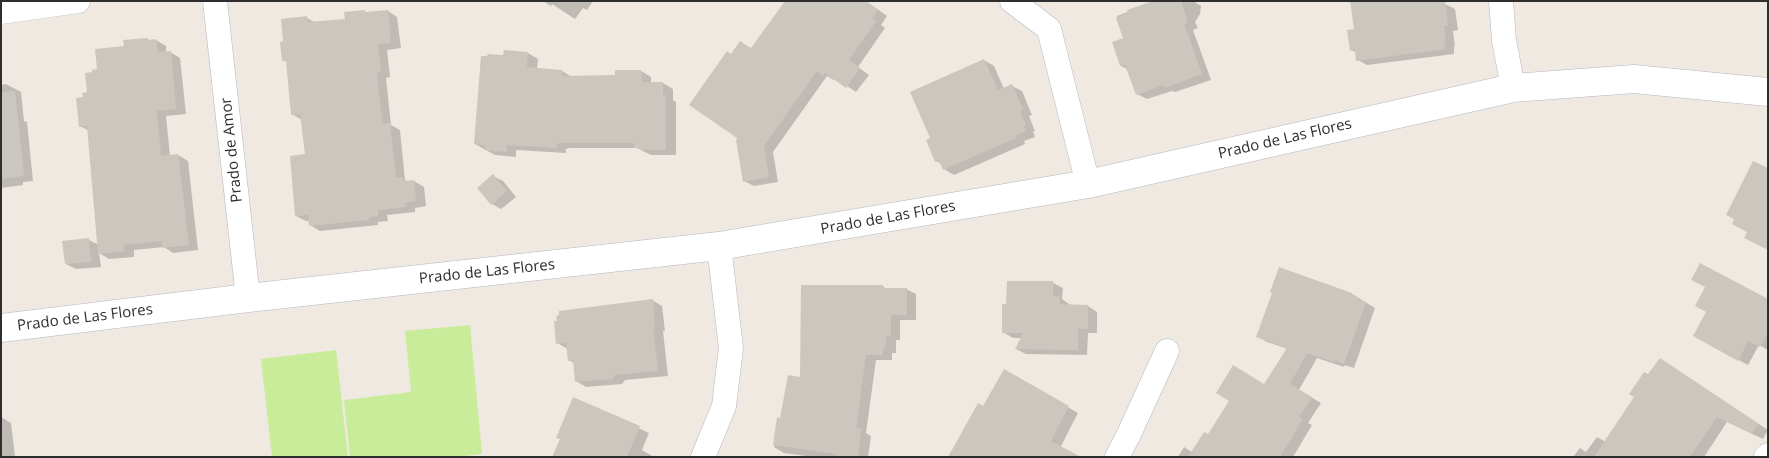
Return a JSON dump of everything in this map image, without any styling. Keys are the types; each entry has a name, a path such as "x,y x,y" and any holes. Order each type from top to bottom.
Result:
{"street":[{"path":"1,12 78,1"},
{"name":"Prado de Amor","path":"215,1 248,298"},
{"path":"1012,1 1049,29 1088,184"},
{"path":"1500,1 1504,40 1513,88"},
{"name":"Prado de Las Flores","path":"1,328 248,298 720,246 1088,184 1513,88 1634,79 1768,92"},
{"path":"703,457 724,406 731,348 720,246"},
{"path":"1117,457 1167,351"}],"green space":[{"path":"470,325 482,454 456,457 350,457 344,400 411,392 405,331"},
{"path":"336,350 348,457 272,457 261,359"}],"building":[{"path":"785,1 866,1 878,10 872,18 876,21 849,60 860,68 846,88 825,73 823,76 817,71 764,146 769,177 743,182 737,138 689,105 727,51 731,54 740,41 751,48"},
{"path":"1153,1 1181,1 1188,23 1184,24 1202,74 1164,88 1164,85 1136,95 1125,65 1120,66 1112,42 1123,38 1116,18 1128,13 1127,10"},
{"path":"1350,1 1445,1 1448,25 1444,26 1445,49 1356,61 1355,50 1350,51 1347,30 1354,29"},
{"path":"365,10 365,12 388,10 391,43 378,44 381,72 377,73 382,120 383,124 390,123 396,178 403,177 403,181 414,180 416,201 405,203 406,207 378,210 378,216 369,217 369,220 309,226 308,215 295,216 290,156 305,154 300,114 291,115 286,60 282,61 280,42 283,41 281,19 307,16 308,22 345,19 344,12"},
{"path":"148,38 148,40 156,39 158,52 171,51 176,109 157,111 161,156 178,154 189,245 162,248 162,241 124,245 125,251 98,254 87,126 79,127 76,98 83,97 82,93 87,92 85,73 97,69 95,49 124,46 123,40"},
{"path":"504,50 528,52 527,67 562,70 562,76 615,75 615,70 641,70 642,82 663,82 663,95 666,95 666,150 640,150 640,148 634,148 634,143 559,143 556,148 507,145 506,152 484,150 485,145 474,144 481,56 487,56 488,54 503,55"},
{"path":"984,59 998,90 1012,84 1023,109 1020,111 1026,125 1024,126 1026,131 1015,136 1016,138 943,170 939,161 935,162 926,140 930,138 910,92"},
{"path":"15,91 24,176 1,179 1,92"},
{"path":"1753,161 1768,168 1768,250 1744,238 1747,232 1732,224 1734,219 1726,215"},
{"path":"493,174 507,191 491,205 477,188"},
{"path":"89,238 91,262 65,264 62,241"},
{"path":"1700,263 1768,299 1768,333 1760,347 1748,341 1738,361 1693,336 1706,312 1695,306 1705,287 1691,280"},
{"path":"1279,267 1352,293 1352,295 1358,297 1357,299 1366,302 1344,364 1307,353 1290,384 1312,397 1299,417 1303,419 1280,457 1188,457 1204,432 1208,434 1229,401 1216,393 1233,365 1264,384 1287,348 1256,337"},
{"path":"1007,281 1053,281 1053,296 1060,297 1060,304 1088,305 1088,329 1078,329 1078,350 1015,349 1023,333 1002,333 1002,304 1006,304"},
{"path":"801,285 883,285 883,288 907,288 907,315 891,315 891,336 886,336 886,348 883,348 883,355 866,355 856,428 861,429 858,457 836,457 836,454 773,445 777,417 780,418 788,375 800,377"},
{"path":"653,299 655,326 653,326 658,371 615,375 612,379 575,382 573,360 568,361 566,343 556,344 554,321 557,321 556,316 559,315 559,311"},
{"path":"1660,358 1758,424 1752,434 1717,417 1690,457 1594,457 1634,397 1629,394 1644,372 1648,374"},
{"path":"1004,369 1069,406 1051,441 1081,457 948,457 978,403 983,406"},
{"path":"573,397 640,426 627,457 552,457 560,439 556,438"}]}
